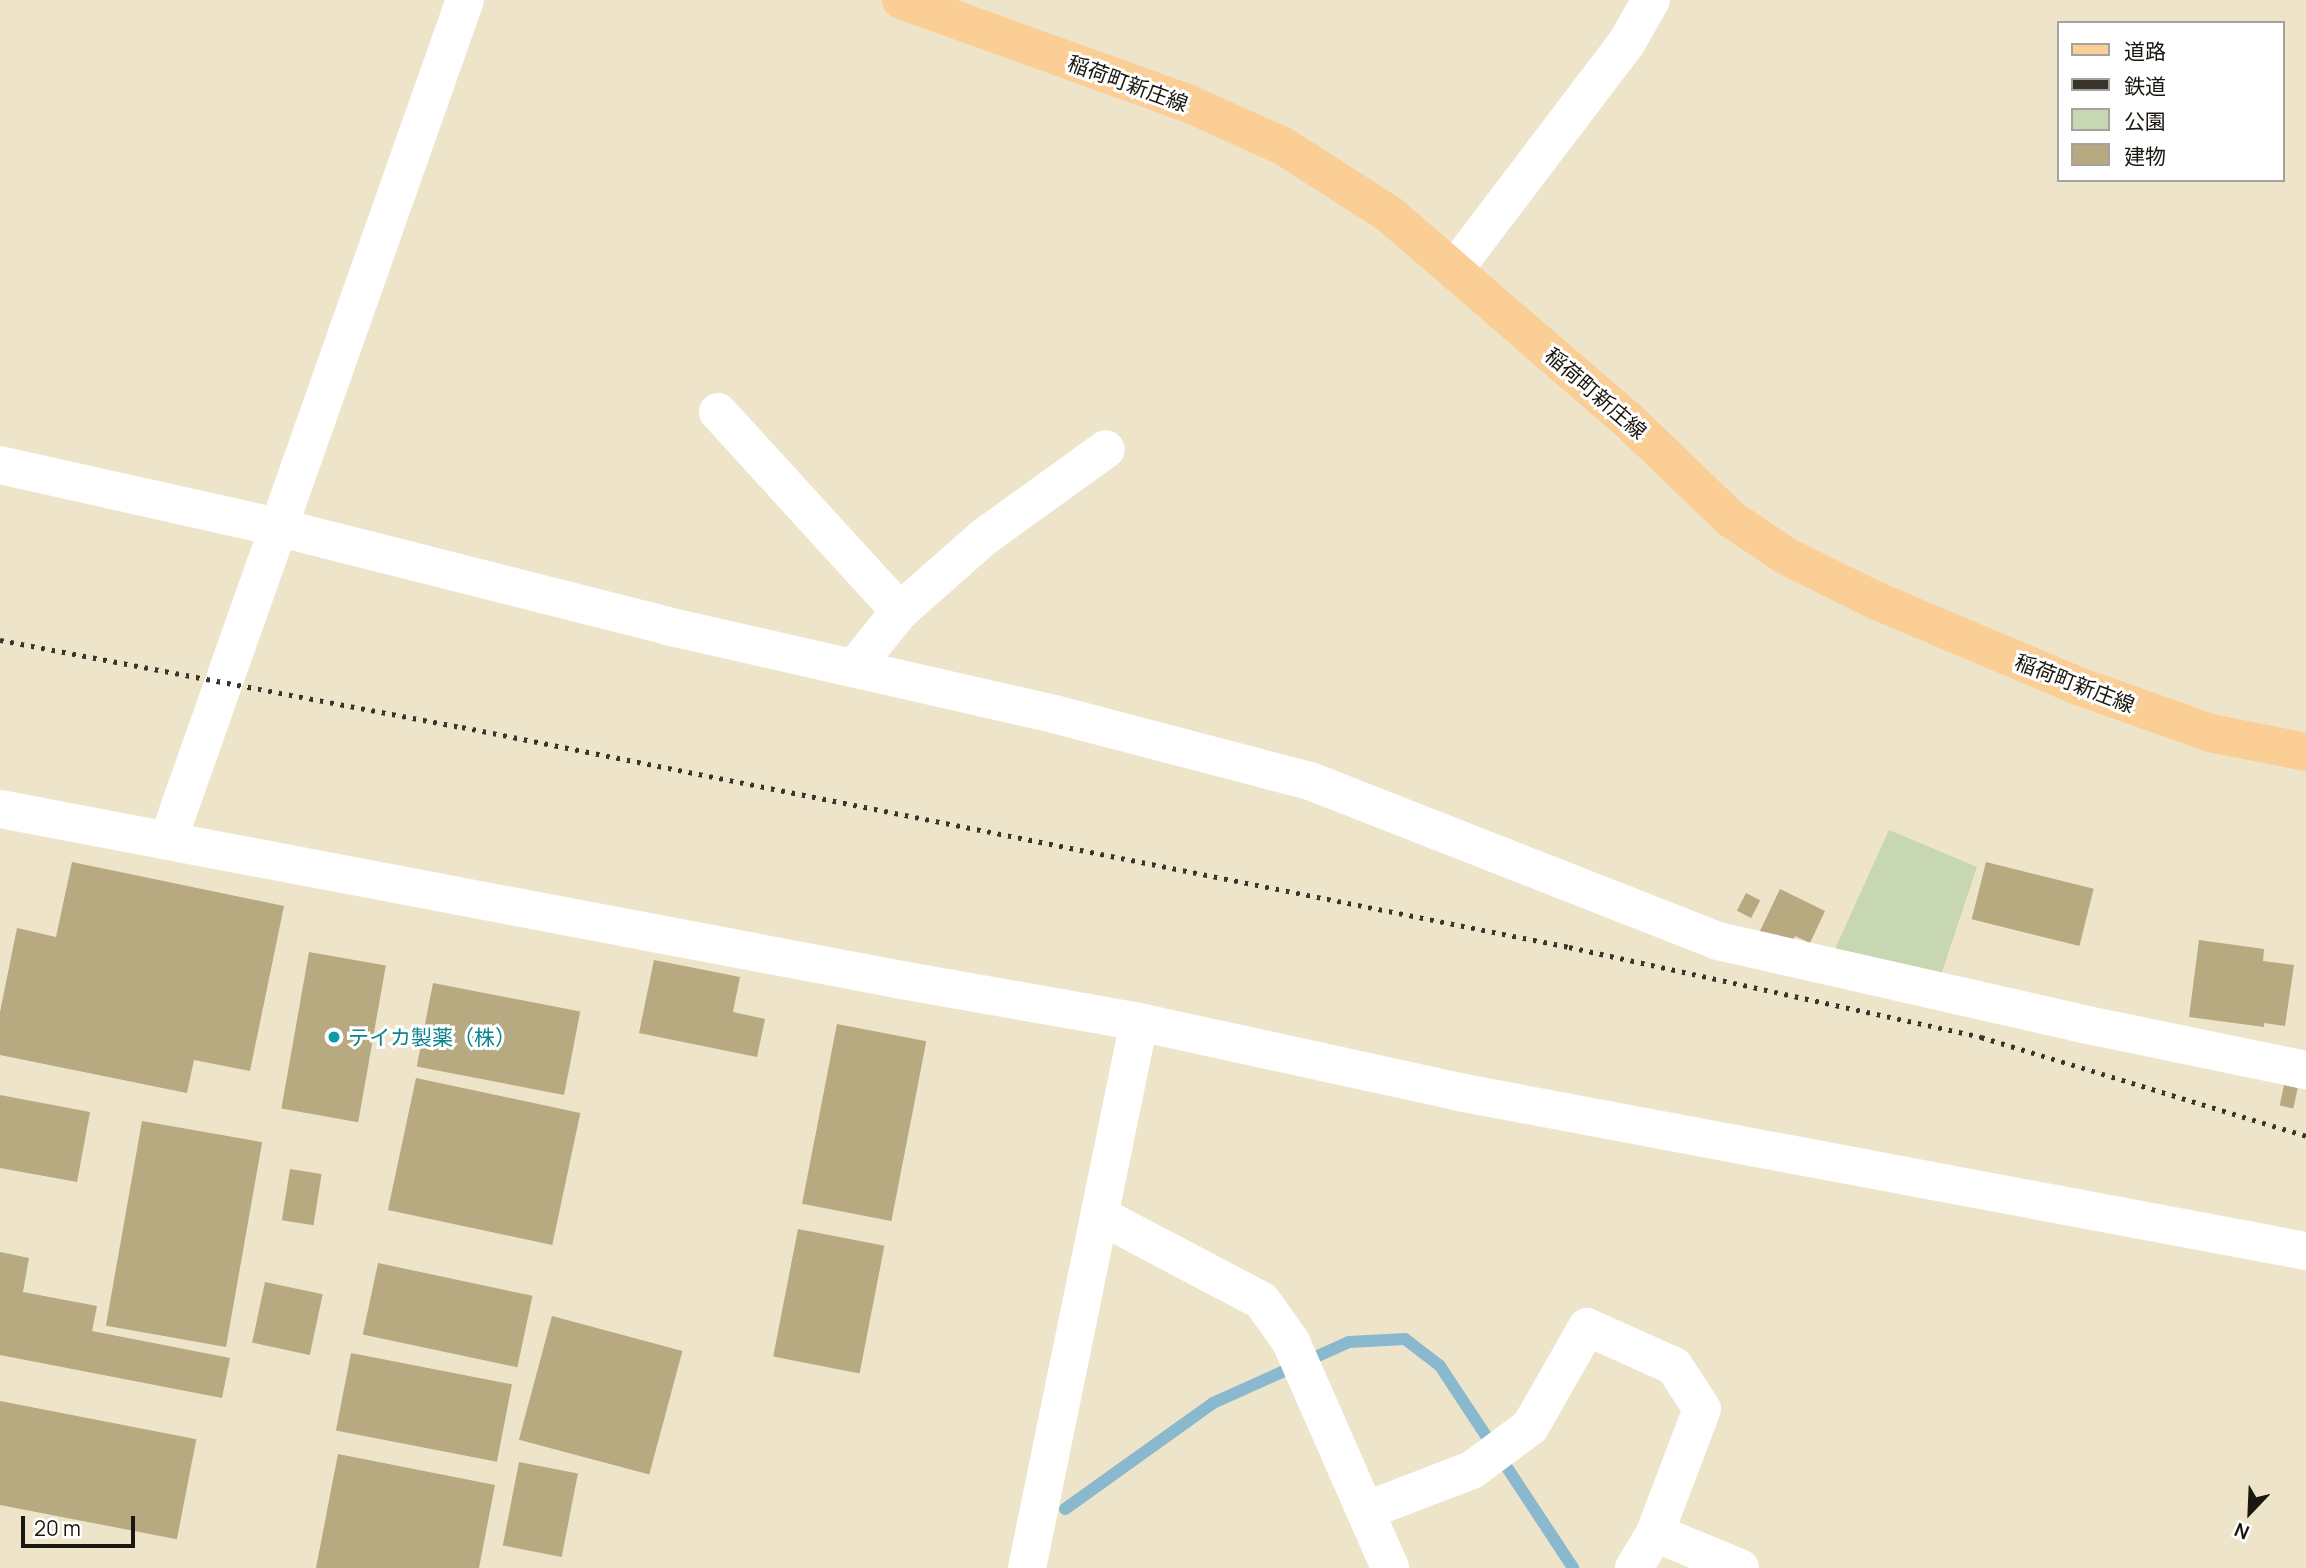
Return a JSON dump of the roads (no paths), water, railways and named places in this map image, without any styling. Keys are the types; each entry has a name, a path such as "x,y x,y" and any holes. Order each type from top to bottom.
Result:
{"main road":[{"name":"稲荷町新庄線","path":"901,0 1185,102 1283,146 1389,214 1628,420 1731,519 1786,556 1877,601 2081,687 2210,733 2306,752"}],"street":[{"path":"167,840 465,0"},
{"path":"1454,270 1628,42 1651,0"},
{"path":"718,412 900,611"},
{"path":"854,668 900,611 984,537 1107,449"},
{"path":"0,465 277,527 667,626 1054,714 1310,781 1717,941 2088,1025 2306,1070"},
{"path":"0,809 896,979 1139,1022 1464,1093 2306,1251"},
{"path":"1027,1568 1139,1022"},
{"path":"1101,1216 1262,1301 1291,1342 1390,1568"},
{"path":"1365,1511 1472,1469 1530,1427 1587,1327 1674,1366 1702,1409 1655,1533 1634,1568"},
{"path":"1655,1533 1740,1568"}],"waterway":[{"path":"1065,1509 1213,1403 1349,1342 1405,1339 1440,1366 1573,1568"}],"railway":[{"path":"0,640 462,727 1569,947 1981,1037 2306,1136"}],"place":[{"name":"テイカ製薬（株）","path":"334,1037"}]}
